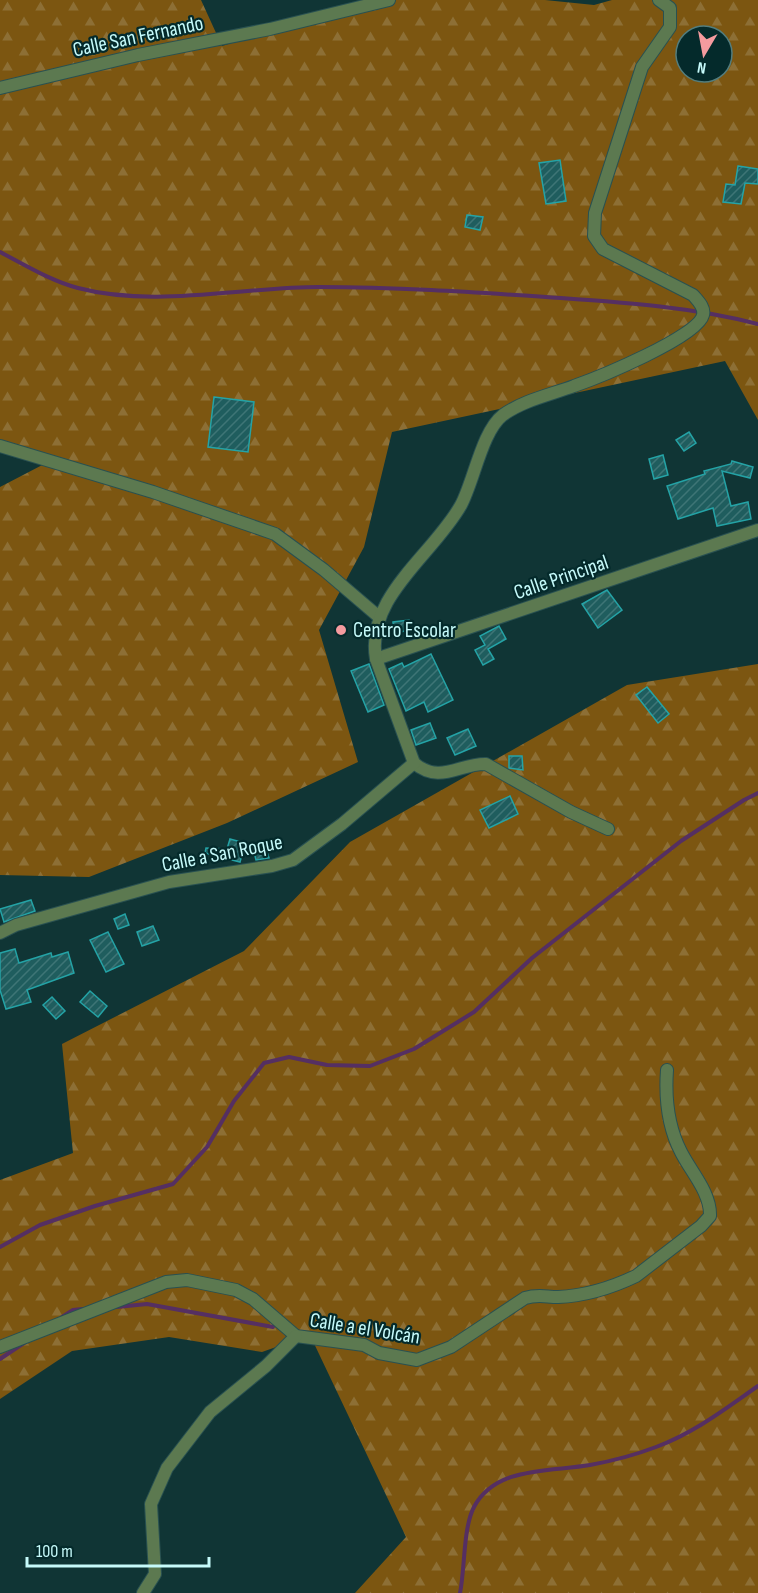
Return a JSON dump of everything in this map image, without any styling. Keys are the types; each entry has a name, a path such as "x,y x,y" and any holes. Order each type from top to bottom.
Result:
{"street":[{"name":"Calle San Fernando","path":"0,88 138,55 270,29 389,0"},
{"path":"608,829 571,812 486,764 444,772 426,771 414,763 376,659 374,636 379,617 414,565 442,535 461,505 498,420 536,398 602,376 678,339 699,324 703,316 701,305 693,296 603,249 594,236 595,213 642,67 670,27 670,8 659,0"},
{"path":"0,446 153,492 275,534 324,570 379,617"},
{"name":"Calle Principal","path":"376,659 758,531"},
{"name":"Calle a San Roque","path":"0,933 16,925 170,882 272,866 293,860 342,824 414,763"},
{"name":"Calle a el Volcán","path":"0,1347 166,1282 187,1280 230,1288 253,1299 296,1336 354,1343 388,1355 423,1359 451,1347 525,1298 535,1295 572,1295 612,1286 630,1279 701,1226 710,1216 706,1197 680,1150 668,1113 667,1070"},
{"path":"143,1593 155,1574 151,1504 168,1468 210,1412 266,1366 296,1336"}],"green space":[{"path":"0,0 201,0 222,46 373,0 545,0 594,5 612,0 758,0 758,420 725,361 392,432 364,547 319,630 358,762 227,823 89,877 0,875 0,487 50,461 0,446"},
{"path":"758,664 758,1593 355,1593 406,1537 310,1335 262,1352 169,1337 72,1351 0,1399 0,1180 73,1153 62,1044 244,951 350,842 627,685"}],"building":[{"path":"560,160 566,201 546,204 539,163"},
{"path":"738,166 758,169 758,184 745,183 741,204 723,202 726,184 735,185"},
{"path":"467,215 483,217 480,230 465,227"},
{"path":"214,397 254,402 248,452 208,447"},
{"path":"689,432 696,443 684,451 676,440"},
{"path":"663,455 668,475 654,479 649,459"},
{"path":"732,461 753,467 750,478 722,471 731,506 748,502 751,519 717,526 713,508 678,519 667,486 705,474 704,471 731,464"},
{"path":"607,590 622,610 598,628 582,604"},
{"path":"409,620 409,630 393,634 393,622"},
{"path":"499,626 506,639 488,649 494,659 483,665 475,650 485,645 480,636"},
{"path":"431,654 453,700 428,712 424,702 406,711 389,669 402,663 404,667"},
{"path":"369,664 384,705 368,712 351,671"},
{"path":"647,687 669,714 658,723 636,695"},
{"path":"430,723 436,738 416,745 411,730"},
{"path":"468,729 476,746 455,755 447,738"},
{"path":"509,756 522,756 523,770 509,768"},
{"path":"510,796 518,814 489,828 480,810"},
{"path":"230,839 245,843 240,862 205,853 206,848 227,849"},
{"path":"266,849 269,858 256,860 254,852"},
{"path":"31,900 35,911 4,922 0,909"},
{"path":"125,914 129,925 118,929 114,919"},
{"path":"153,926 159,940 142,946 137,932"},
{"path":"108,932 124,964 106,972 90,940"},
{"path":"15,949 19,963 51,953 52,957 68,952 74,973 27,990 31,1002 6,1009 0,990 0,953"},
{"path":"90,991 107,1006 98,1017 80,1002"},
{"path":"52,997 65,1011 56,1019 43,1005"}],"waterway":[{"path":"0,252 58,281 107,294 198,295 319,287 432,290 653,306 706,313 758,324"},
{"path":"0,1247 40,1225 95,1206 173,1184 207,1147 234,1101 264,1063 289,1057 327,1065 370,1066 414,1049 474,1012 532,958 681,841 758,793"},
{"path":"117,1307 147,1304 273,1327"},
{"path":"62,1317 73,1310 82,1309"},
{"path":"0,1359 24,1343"},
{"path":"460,1593 470,1516 484,1494 496,1484 525,1473 598,1463 656,1447 696,1428 758,1386"}],"place":[{"name":"Centro Escolar","path":"341,630"}]}
